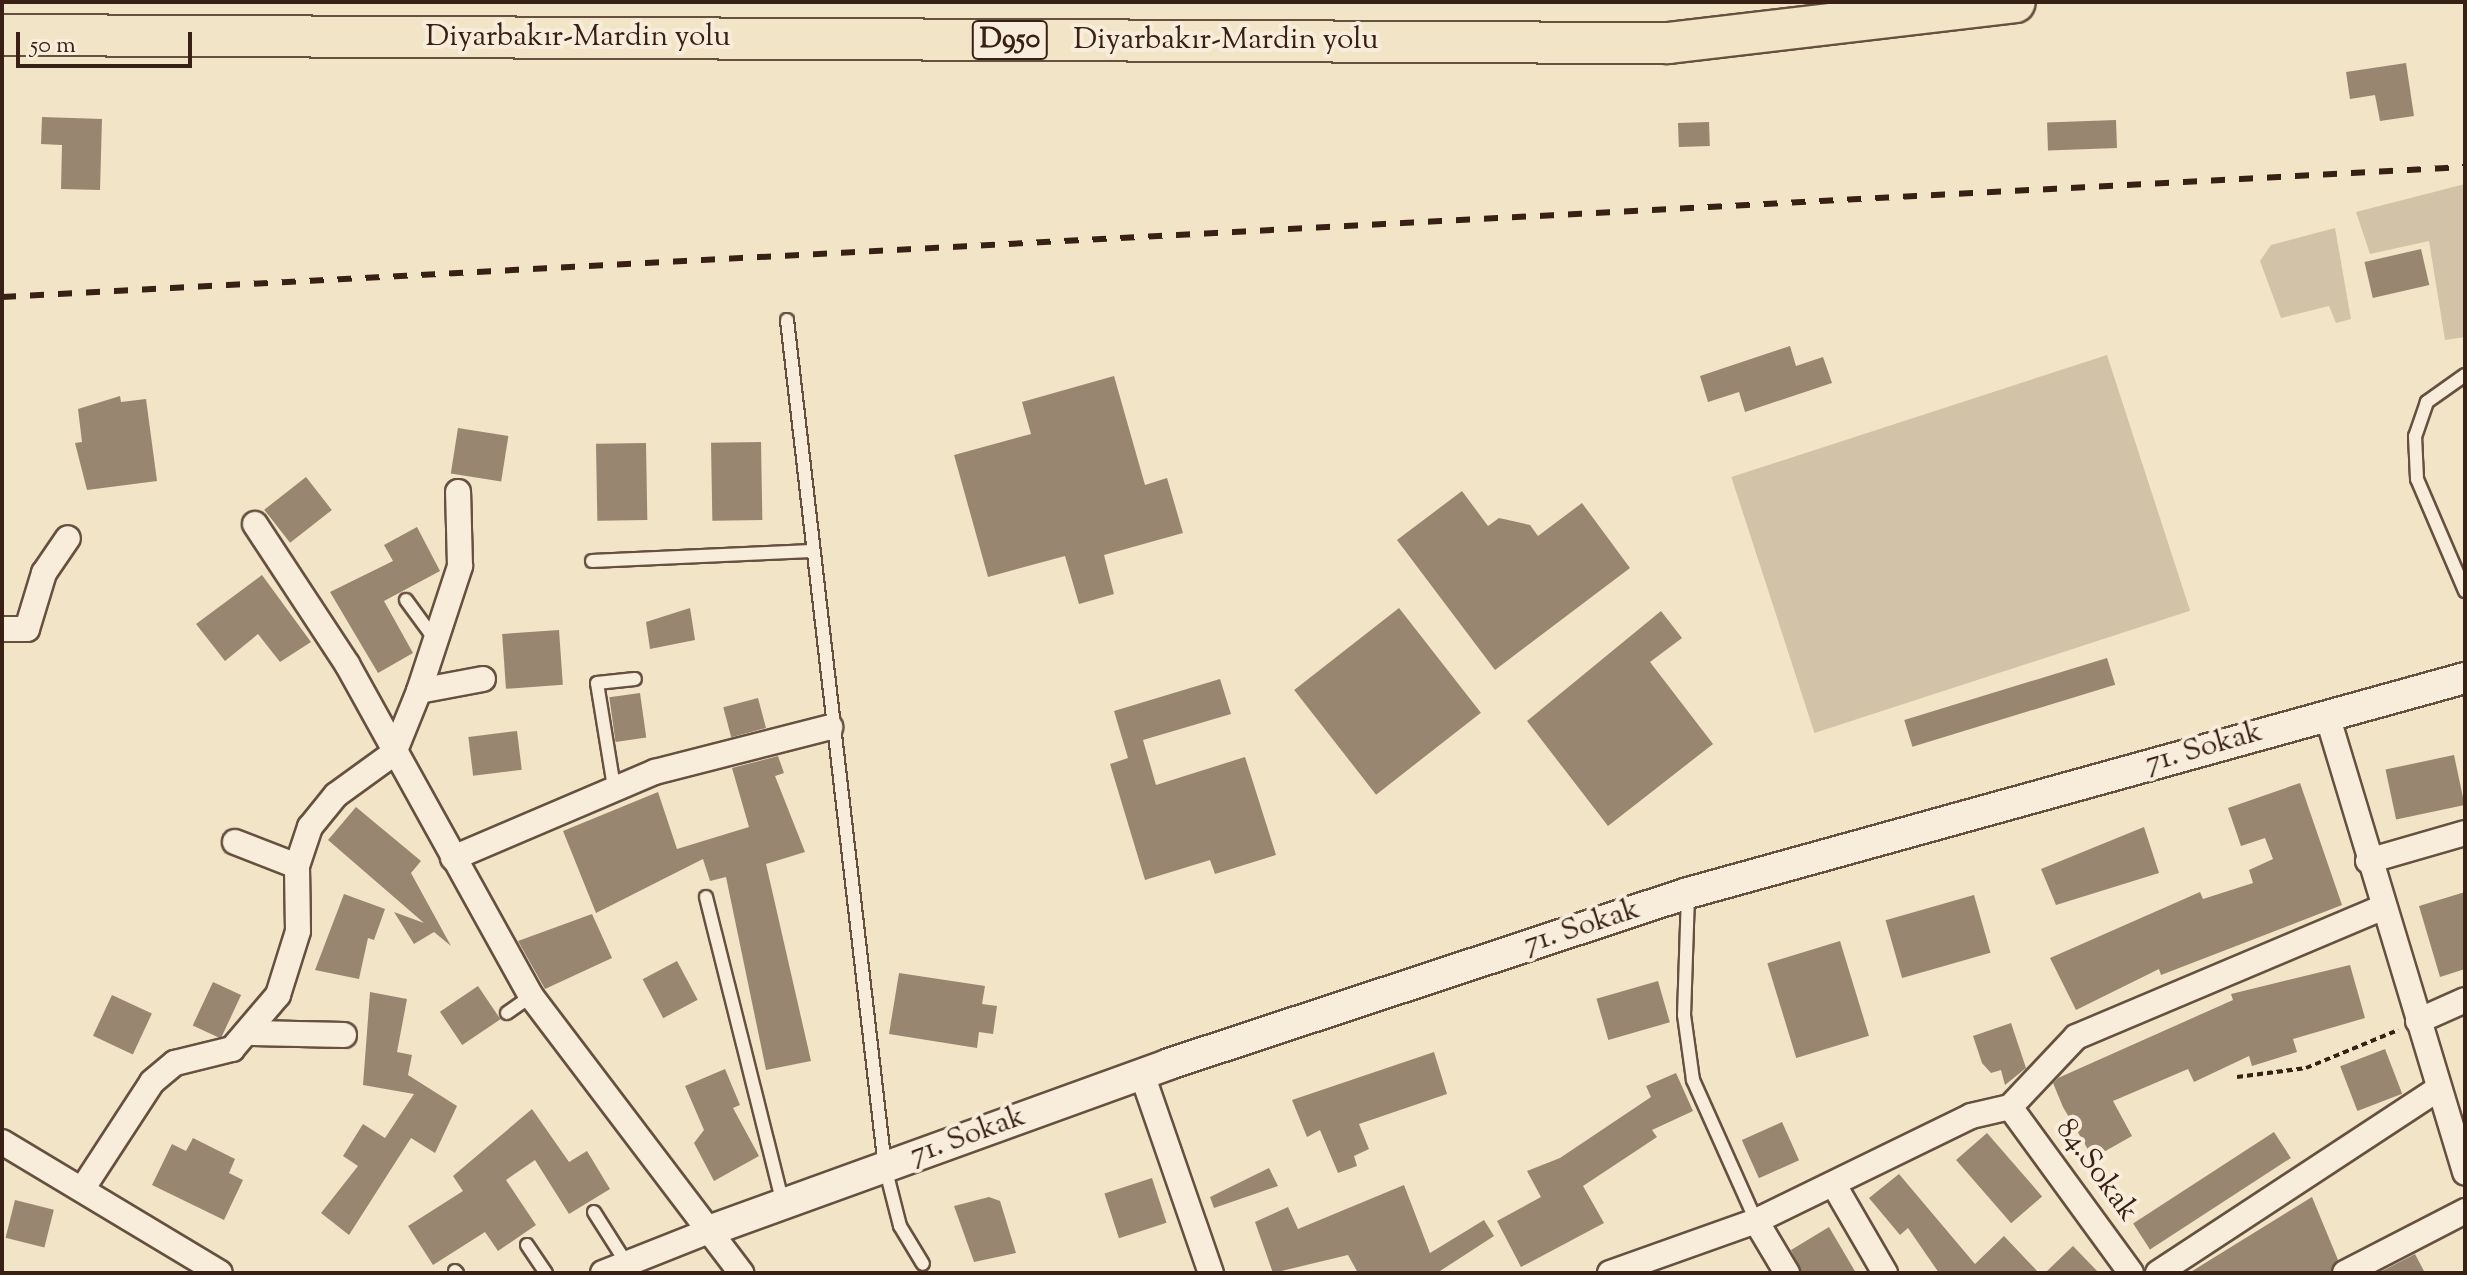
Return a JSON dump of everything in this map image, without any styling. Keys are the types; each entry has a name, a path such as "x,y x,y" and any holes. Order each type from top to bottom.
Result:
{"highway":[{"name":"Diyarbakır-Mardin yolu","path":"2,35 1668,43 2015,2"}],"street":[{"path":"83,1188 152,1082 175,1063 232,1049 253,1033 289,965 298,931 297,866 310,827 336,795 394,753 419,691 460,566 458,492"},
{"path":"255,524 394,753 531,996 714,1229 741,1273"},
{"path":"2,629 27,629 44,573 68,538"},
{"name":"71. Sokak","path":"714,1229 1142,1074 1688,893 2465,678"},
{"path":"419,691 483,679"},
{"path":"2327,715 2382,908 2465,1173"},
{"path":"453,858 614,787 830,727"},
{"path":"2368,861 2465,833"},
{"path":"235,842 297,866"},
{"path":"1616,1272 1756,1221 1971,1116 2010,1107 2076,1037 2382,908"},
{"path":"2418,1021 2465,1000"},
{"path":"253,1033 344,1035"},
{"path":"1142,1074 1211,1273"},
{"path":"2158,1273 2438,1089"},
{"name":"84.Sokak","path":"2010,1107 2130,1273"},
{"path":"2,1142 220,1273"},
{"path":"1834,1185 1885,1273"},
{"path":"2345,1273 2465,1211"},
{"path":"1756,1221 1787,1273"},
{"path":"603,1273 714,1229"}],"lane":[{"path":"787,320 830,727 885,1167 900,1226 923,1264"},
{"path":"2465,375 2427,402 2415,436 2417,479 2465,591"},
{"path":"592,561 811,551"},
{"path":"406,600 436,641"},
{"path":"614,787 597,683 635,679"},
{"path":"1688,893 1684,1015 1693,1080 1756,1221"},
{"path":"706,897 783,1204"},
{"path":"507,1013 531,996"},
{"path":"594,1212 627,1264"},
{"path":"527,1245 546,1273"}],"path":[{"path":"2237,1077 2306,1068 2418,1021"}],"shaded area":[{"path":"2465,184 2465,337 2445,340 2429,241 2370,254 2356,212"},
{"path":"2335,228 2351,319 2336,323 2329,306 2281,318 2260,261 2271,245"},
{"path":"2107,355 2190,611 1814,733 1731,477"}],"building":[{"path":"2406,63 2414,116 2380,121 2375,95 2350,99 2346,72"},
{"path":"42,117 102,119 100,190 61,189 62,145 41,144"},
{"path":"2116,120 2117,148 2048,150 2047,122"},
{"path":"1709,122 1710,146 1679,147 1678,123"},
{"path":"2421,249 2429,285 2373,298 2364,262"},
{"path":"1790,346 1796,366 1823,357 1832,383 1745,412 1739,392 1708,402 1700,376"},
{"path":"1114,376 1145,485 1167,478 1183,533 1104,555 1114,594 1079,604 1065,556 988,577 954,455 1031,434 1022,402"},
{"path":"120,396 121,402 146,399 157,481 87,490 75,443 82,442 78,409"},
{"path":"458,428 508,436 501,481 451,473"},
{"path":"761,442 762,520 712,521 711,443"},
{"path":"646,443 647,520 597,521 596,444"},
{"path":"306,477 332,510 290,543 264,510"},
{"path":"1462,491 1488,526 1499,518 1530,525 1538,536 1582,503 1630,568 1495,670 1397,540"},
{"path":"417,527 440,571 384,601 413,653 378,673 330,592 393,561 384,545"},
{"path":"262,575 311,642 280,662 258,634 225,661 196,624"},
{"path":"690,608 695,640 650,649 646,622"},
{"path":"1399,608 1481,713 1376,795 1294,690"},
{"path":"1661,611 1682,638 1650,662 1713,744 1608,826 1527,721"},
{"path":"559,630 563,685 506,689 502,634"},
{"path":"2107,658 2115,685 1912,747 1904,720"},
{"path":"1220,679 1231,714 1143,740 1156,785 1245,757 1276,855 1215,874 1210,860 1145,880 1110,764 1128,758 1114,711"},
{"path":"640,693 646,738 616,742 609,697"},
{"path":"758,698 766,728 731,737 723,707"},
{"path":"517,731 522,770 473,776 468,737"},
{"path":"2454,755 2465,805 2396,819 2386,770"},
{"path":"778,756 784,773 775,776 805,852 766,864 811,1061 766,1070 726,877 710,881 703,859 596,913 563,831 658,792 677,849 749,827 732,768"},
{"path":"2300,783 2342,905 2161,975 2159,969 2076,1010 2050,958 2200,892 2203,899 2253,883 2249,870 2273,859 2265,838 2241,846 2228,808"},
{"path":"356,807 421,861 411,873 451,946 434,932 414,944 394,912 424,923 328,840"},
{"path":"2144,827 2159,873 2056,905 2041,869"},
{"path":"2465,892 2465,969 2440,977 2419,906"},
{"path":"344,894 385,909 374,940 368,938 359,979 315,970"},
{"path":"1974,895 1991,953 1902,978 1886,920"},
{"path":"592,914 612,958 545,989 518,941"},
{"path":"1840,941 1869,1036 1796,1058 1767,963"},
{"path":"677,961 698,1000 663,1018 643,979"},
{"path":"2350,965 2365,1018 2293,1039 2297,1052 2252,1066 2249,1056 2194,1082 2188,1069 2113,1101 2132,1136 2093,1158 2063,1107 2053,1083 2058,1078 2233,1000 2231,994"},
{"path":"899,973 985,986 982,1004 997,1006 993,1034 979,1032 977,1048 889,1034"},
{"path":"1658,981 1670,1022 1608,1040 1596,999"},
{"path":"213,982 241,995 221,1039 193,1026"},
{"path":"478,986 500,1019 462,1045 440,1012"},
{"path":"370,992 407,999 397,1052 412,1055 408,1075 457,1106 435,1153 411,1138 349,1235 321,1213 358,1166 343,1156 363,1124 385,1138 414,1094 363,1085"},
{"path":"112,995 152,1014 133,1054 93,1036"},
{"path":"2011,1023 2026,1068 2005,1085 2001,1070 1991,1073 1982,1063 1973,1036"},
{"path":"2385,1049 2402,1094 2357,1111 2340,1066"},
{"path":"1434,1052 1447,1094 1359,1124 1369,1149 1354,1156 1357,1166 1338,1173 1320,1130 1307,1137 1292,1100"},
{"path":"725,1069 740,1105 733,1108 759,1156 714,1181 694,1143 704,1130 685,1086"},
{"path":"1676,1073 1693,1111 1652,1130 1657,1137 1583,1186 1604,1223 1521,1267 1497,1221 1541,1197 1527,1171 1560,1158 1651,1097 1646,1086"},
{"path":"532,1109 569,1162 587,1151 610,1189 569,1214 535,1160 506,1180 536,1225 498,1251 485,1232 433,1265 408,1226 463,1191 453,1176"},
{"path":"1782,1122 1799,1160 1759,1178 1742,1140"},
{"path":"2274,1132 2291,1158 2150,1249 2133,1223"},
{"path":"1987,1133 2042,1196 2011,1223 1956,1160"},
{"path":"193,1138 235,1159 229,1173 243,1180 224,1220 152,1185 172,1144 186,1151"},
{"path":"1269,1168 1278,1186 1214,1208 1210,1197"},
{"path":"1899,1174 1975,1264 2004,1236 2039,1273 1939,1273 1908,1228 1900,1235 1869,1198"},
{"path":"1152,1178 1167,1223 1119,1238 1104,1193"},
{"path":"1404,1185 1430,1253 1484,1220 1494,1236 1437,1273 1358,1273 1348,1255 1273,1273 1255,1222 1288,1207 1298,1229"},
{"path":"989,1197 1000,1201 1016,1253 974,1262 954,1206"},
{"path":"2312,1197 2338,1260 2330,1273 2189,1273"},
{"path":"15,1200 54,1210 44,1248 6,1238"},
{"path":"1829,1227 1856,1273 1802,1273 1791,1250"},
{"path":"2073,1246 2099,1273 2045,1273"},
{"path":"2415,1254 2425,1273 2378,1273"}],"railway":[{"path":"2,297 2465,167"}]}
